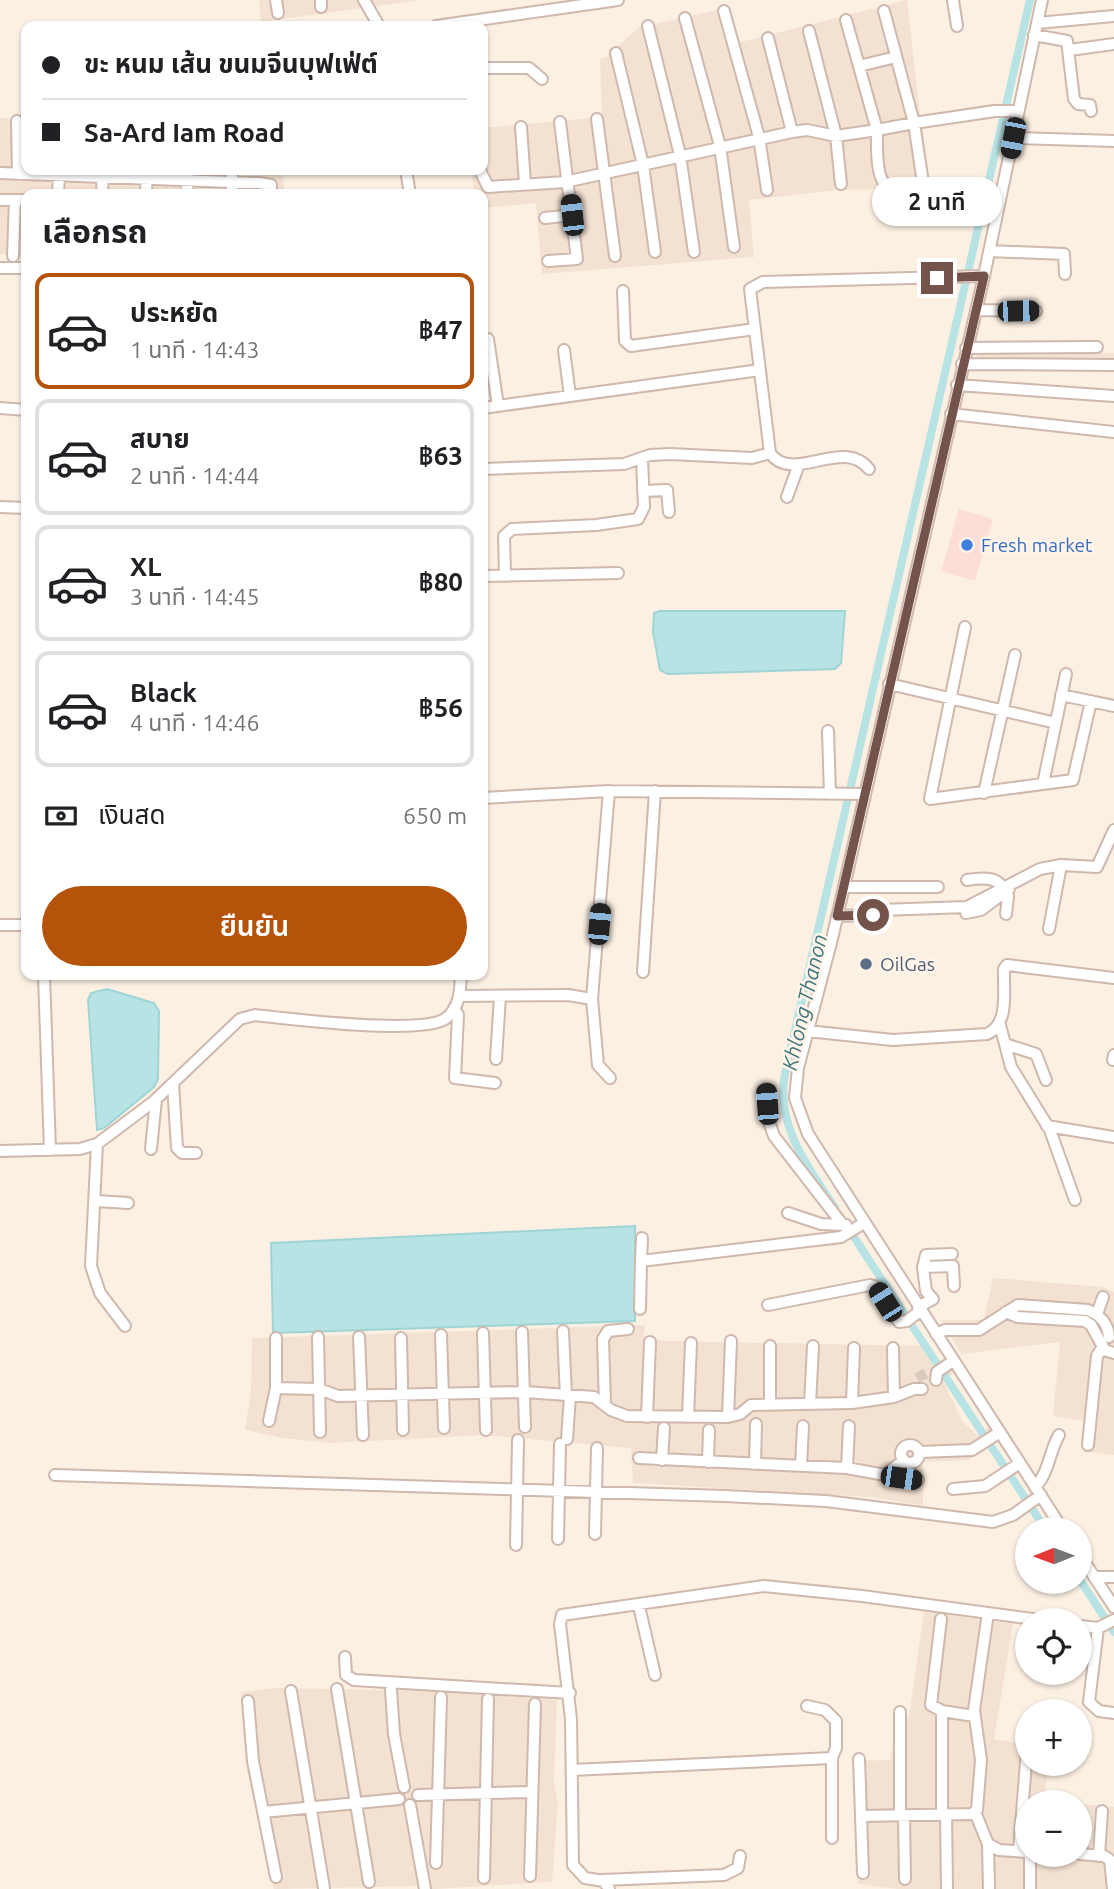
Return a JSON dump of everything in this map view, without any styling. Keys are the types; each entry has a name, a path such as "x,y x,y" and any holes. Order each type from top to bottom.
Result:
{"street":[{"path":"276,0 278,13"},
{"path":"364,0 376,21"},
{"path":"471,21 618,0"},
{"path":"953,0 957,26"},
{"path":"854,1224 801,1119 796,1098 798,1068 838,914 861,794 976,310 980,276 989,251 1013,138 1015,111 1042,0"},
{"path":"724,10 759,136 766,190"},
{"path":"846,20 877,130 879,174 883,184 888,186 923,183 914,122 884,11"},
{"path":"1037,23 1114,16"},
{"path":"685,18 720,146 734,247"},
{"path":"648,26 680,155 694,252"},
{"path":"809,32 836,136 841,184"},
{"path":"1034,36 1065,38 1070,50 1074,99 1078,104 1090,105 1091,111"},
{"path":"768,38 792,132"},
{"path":"1070,50 1114,44"},
{"path":"616,53 643,164 655,252"},
{"path":"859,66 896,57"},
{"path":"488,68 529,68 542,79"},
{"path":"482,175 484,184 488,187 568,181 759,136 807,130 836,136 914,122 995,111 1015,111"},
{"path":"597,119 615,256"},
{"path":"17,121 18,174"},
{"path":"548,261 577,259 560,122"},
{"path":"521,127 525,184"},
{"path":"1013,138 1114,141"},
{"path":"0,173 21,174"},
{"path":"146,175 188,176 231,188 271,185 271,189"},
{"path":"0,200 21,200 13,256"},
{"path":"545,218 572,215"},
{"path":"989,251 1064,254 1065,274"},
{"path":"0,268 21,268"},
{"path":"869,469 859,458 849,456 799,464 774,459 770,453 750,289 763,282 980,276"},
{"path":"623,291 625,341 631,346 755,329"},
{"path":"976,310 1037,311"},
{"path":"488,339 498,406"},
{"path":"964,357 1097,347"},
{"path":"564,350 570,396"},
{"path":"964,357 1114,359"},
{"path":"964,357 1114,365"},
{"path":"488,407 760,370"},
{"path":"957,385 1114,396"},
{"path":"0,408 21,410"},
{"path":"951,414 1114,432"},
{"path":"488,469 624,464 670,454 752,458 770,453"},
{"path":"505,576 506,532 524,527 596,526 638,519 644,507 642,459"},
{"path":"787,497 799,464"},
{"path":"643,491 667,490 669,512"},
{"path":"0,507 21,508"},
{"path":"488,576 618,573"},
{"path":"965,626 930,799 1069,782 1076,776 1091,701"},
{"path":"984,793 1016,655"},
{"path":"1043,784 1066,674"},
{"path":"889,684 1056,723"},
{"path":"1061,695 1114,706"},
{"path":"828,731 834,794"},
{"path":"488,798 610,791 861,794"},
{"path":"610,791 592,999 598,1065 610,1078"},
{"path":"643,972 655,791"},
{"path":"838,914 923,912 967,906 1040,869 1062,864 1097,867 1114,830"},
{"path":"1049,929 1062,864"},
{"path":"967,880 990,878 1005,889"},
{"path":"844,887 938,887"},
{"path":"1005,889 1006,914"},
{"path":"1,925 21,925"},
{"path":"1075,1200 1047,1126 1011,1067 1000,1025 1004,969 1007,965 1114,978"},
{"path":"44,980 50,1150"},
{"path":"0,1151 80,1150 97,1144 156,1099 234,1024 247,1017 369,1026 428,1025 446,1018 454,1008 460,996 461,980"},
{"path":"460,996 568,995 592,999"},
{"path":"496,1059 500,996"},
{"path":"454,1008 457,1015 456,1078 495,1083"},
{"path":"807,1031 893,1040 987,1034 1000,1025"},
{"path":"1005,1044 1035,1054 1046,1080"},
{"path":"173,1083 177,1148 182,1153 196,1153"},
{"path":"766,1089 768,1119 774,1136 854,1224 936,1334 995,1432 1054,1517"},
{"path":"151,1149 156,1099"},
{"path":"1047,1126 1114,1137"},
{"path":"97,1144 93,1275 100,1293 125,1326"},
{"path":"96,1201 128,1203"},
{"path":"788,1213 821,1224 854,1224"},
{"path":"641,1261 790,1245 854,1224"},
{"path":"640,1309 642,1238"},
{"path":"768,1305 870,1285 874,1286 895,1319 907,1321 933,1299 926,1291 923,1267 926,1255 951,1254"},
{"path":"923,1267 953,1266 954,1286"},
{"path":"1097,1314 1103,1297"},
{"path":"936,1334 945,1330 979,1331 1018,1305 1088,1310 1097,1314 1108,1328 1109,1346"},
{"path":"1006,1312 1017,1317 1085,1321 1109,1346"},
{"path":"605,1405 603,1339 608,1331 628,1329"},
{"path":"558,1539 559,1490 568,1396 564,1331"},
{"path":"522,1332 525,1427"},
{"path":"483,1333 486,1430"},
{"path":"441,1335 444,1428"},
{"path":"359,1336 363,1435"},
{"path":"269,1421 276,1388 276,1338"},
{"path":"318,1338 320,1432"},
{"path":"401,1338 403,1430"},
{"path":"727,1417 730,1341"},
{"path":"647,1417 650,1342"},
{"path":"688,1417 691,1343"},
{"path":"770,1346 770,1403"},
{"path":"810,1404 813,1346"},
{"path":"1088,1445 1097,1356 1109,1346"},
{"path":"852,1403 854,1348"},
{"path":"893,1348 894,1397"},
{"path":"936,1373 951,1362"},
{"path":"276,1388 319,1388 338,1396 525,1392 594,1397 627,1416 727,1417 740,1414 751,1405 852,1403 894,1397 918,1385"},
{"path":"755,1464 756,1424"},
{"path":"801,1466 803,1426"},
{"path":"847,1468 849,1426"},
{"path":"662,1460 664,1428"},
{"path":"708,1462 709,1430"},
{"path":"885,1475 904,1460 914,1462 919,1452 960,1450 995,1432"},
{"path":"55,1475 596,1491 826,1501 993,1522 1005,1520 1023,1509 1037,1494 1044,1479 1048,1457 1059,1434"},
{"path":"516,1545 518,1440"},
{"path":"595,1534 597,1448"},
{"path":"639,1458 847,1468 918,1480"},
{"path":"953,1489 985,1486 1018,1464"},
{"path":"1092,1574 1114,1607"},
{"path":"1094,1577 1114,1577"},
{"path":"740,1856 738,1868 724,1875 606,1885 585,1878 573,1865 569,1693 560,1624 562,1615 764,1586 1015,1617"},
{"path":"639,1606 655,1675"},
{"path":"988,1614 974,1716 981,1760 975,1812 988,1844 989,1889"},
{"path":"942,1619 930,1702 932,1707 942,1711 974,1716"},
{"path":"1092,1627 1100,1627 1114,1620"},
{"path":"1100,1627 1089,1702 1099,1711 1114,1713"},
{"path":"345,1657 346,1675 354,1680 569,1693"},
{"path":"337,1689 369,1882"},
{"path":"391,1690 394,1734 404,1787"},
{"path":"291,1691 324,1888"},
{"path":"436,1863 441,1696"},
{"path":"484,1878 488,1699"},
{"path":"248,1701 253,1761 275,1877"},
{"path":"530,1875 535,1704"},
{"path":"807,1706 825,1710 835,1721 832,1838"},
{"path":"942,1711 947,1889"},
{"path":"900,1712 905,1879"},
{"path":"572,1770 832,1758"},
{"path":"859,1759 863,1873"},
{"path":"399,1799 399,1792 404,1787"},
{"path":"404,1787 414,1788 418,1795"},
{"path":"425,1883 410,1805 418,1795 531,1792"},
{"path":"263,1812 399,1799 410,1805"},
{"path":"1099,1856 1102,1811"},
{"path":"861,1816 975,1812"},
{"path":"988,1844 999,1850 1015,1852"},
{"path":"1092,1855 1110,1860 1112,1889"},
{"path":"1027,1867 1030,1889"}],"shaded area":[{"path":"259,0 420,0 268,21 261,21"},
{"path":"907,0 920,115 1001,103 1000,113 922,125 930,188 838,190 749,200 754,257 542,274 536,203 488,208 488,189 474,189 472,175 488,175 488,128 602,117 600,58 605,58 638,28 730,7 737,43"},
{"path":"0,118 21,119 21,175 283,175 284,189 21,189 21,254 0,254"},
{"path":"978,352 1114,353 1114,371 975,368"},
{"name":"Fresh market","path":"959,509 993,519 975,581 941,571"},
{"path":"993,1278 1103,1287 1114,1292 1114,1455 1083,1451 1085,1421 1053,1416 1060,1342 961,1354 941,1320 984,1320"},
{"path":"645,1325 644,1337 667,1341 922,1346 936,1367 945,1362 954,1373 943,1381 963,1422 977,1435 990,1427 997,1439 969,1460 923,1462 923,1506 872,1497 633,1483 631,1448 484,1435 331,1443 283,1438 245,1430 251,1391 252,1338"},
{"path":"924,1612 1013,1624 994,1739 1015,1743 1015,1776 1047,1776 1045,1790 1015,1790 1015,1867 1092,1867 1092,1805 1114,1807 1114,1889 898,1889 858,1884 853,1761 891,1760 895,1716 909,1717"},
{"path":"277,1688 445,1691 557,1700 554,1781 558,1804 552,1882 433,1889 419,1886 274,1889 246,1766 241,1692"}],"water":[{"path":"845,611 841,663 835,669 668,674 660,670 653,632 654,613"},
{"path":"107,989 154,1003 159,1011 158,1079 154,1087 104,1128 97,1130 88,1000 91,993"},
{"path":"635,1226 635,1321 273,1333 271,1243"}],"waterway":[{"name":"Khlong Thanon","path":"835,1208 806,1163 791,1132 783,1098 784,1079 1030,0"},
{"name":"Khlong Thanon","path":"848,1228 1037,1517"},
{"name":"Khlong Thanon","path":"1089,1594 1114,1632"}],"tunnel":[{"path":"917,1378 930,1371"}],"place":[{"name":"Fresh market","path":"967,545"},
{"name":"OilGas","path":"866,964"}],"route":[{"path":"873,915 837,916 984,276 937,278"}]}
